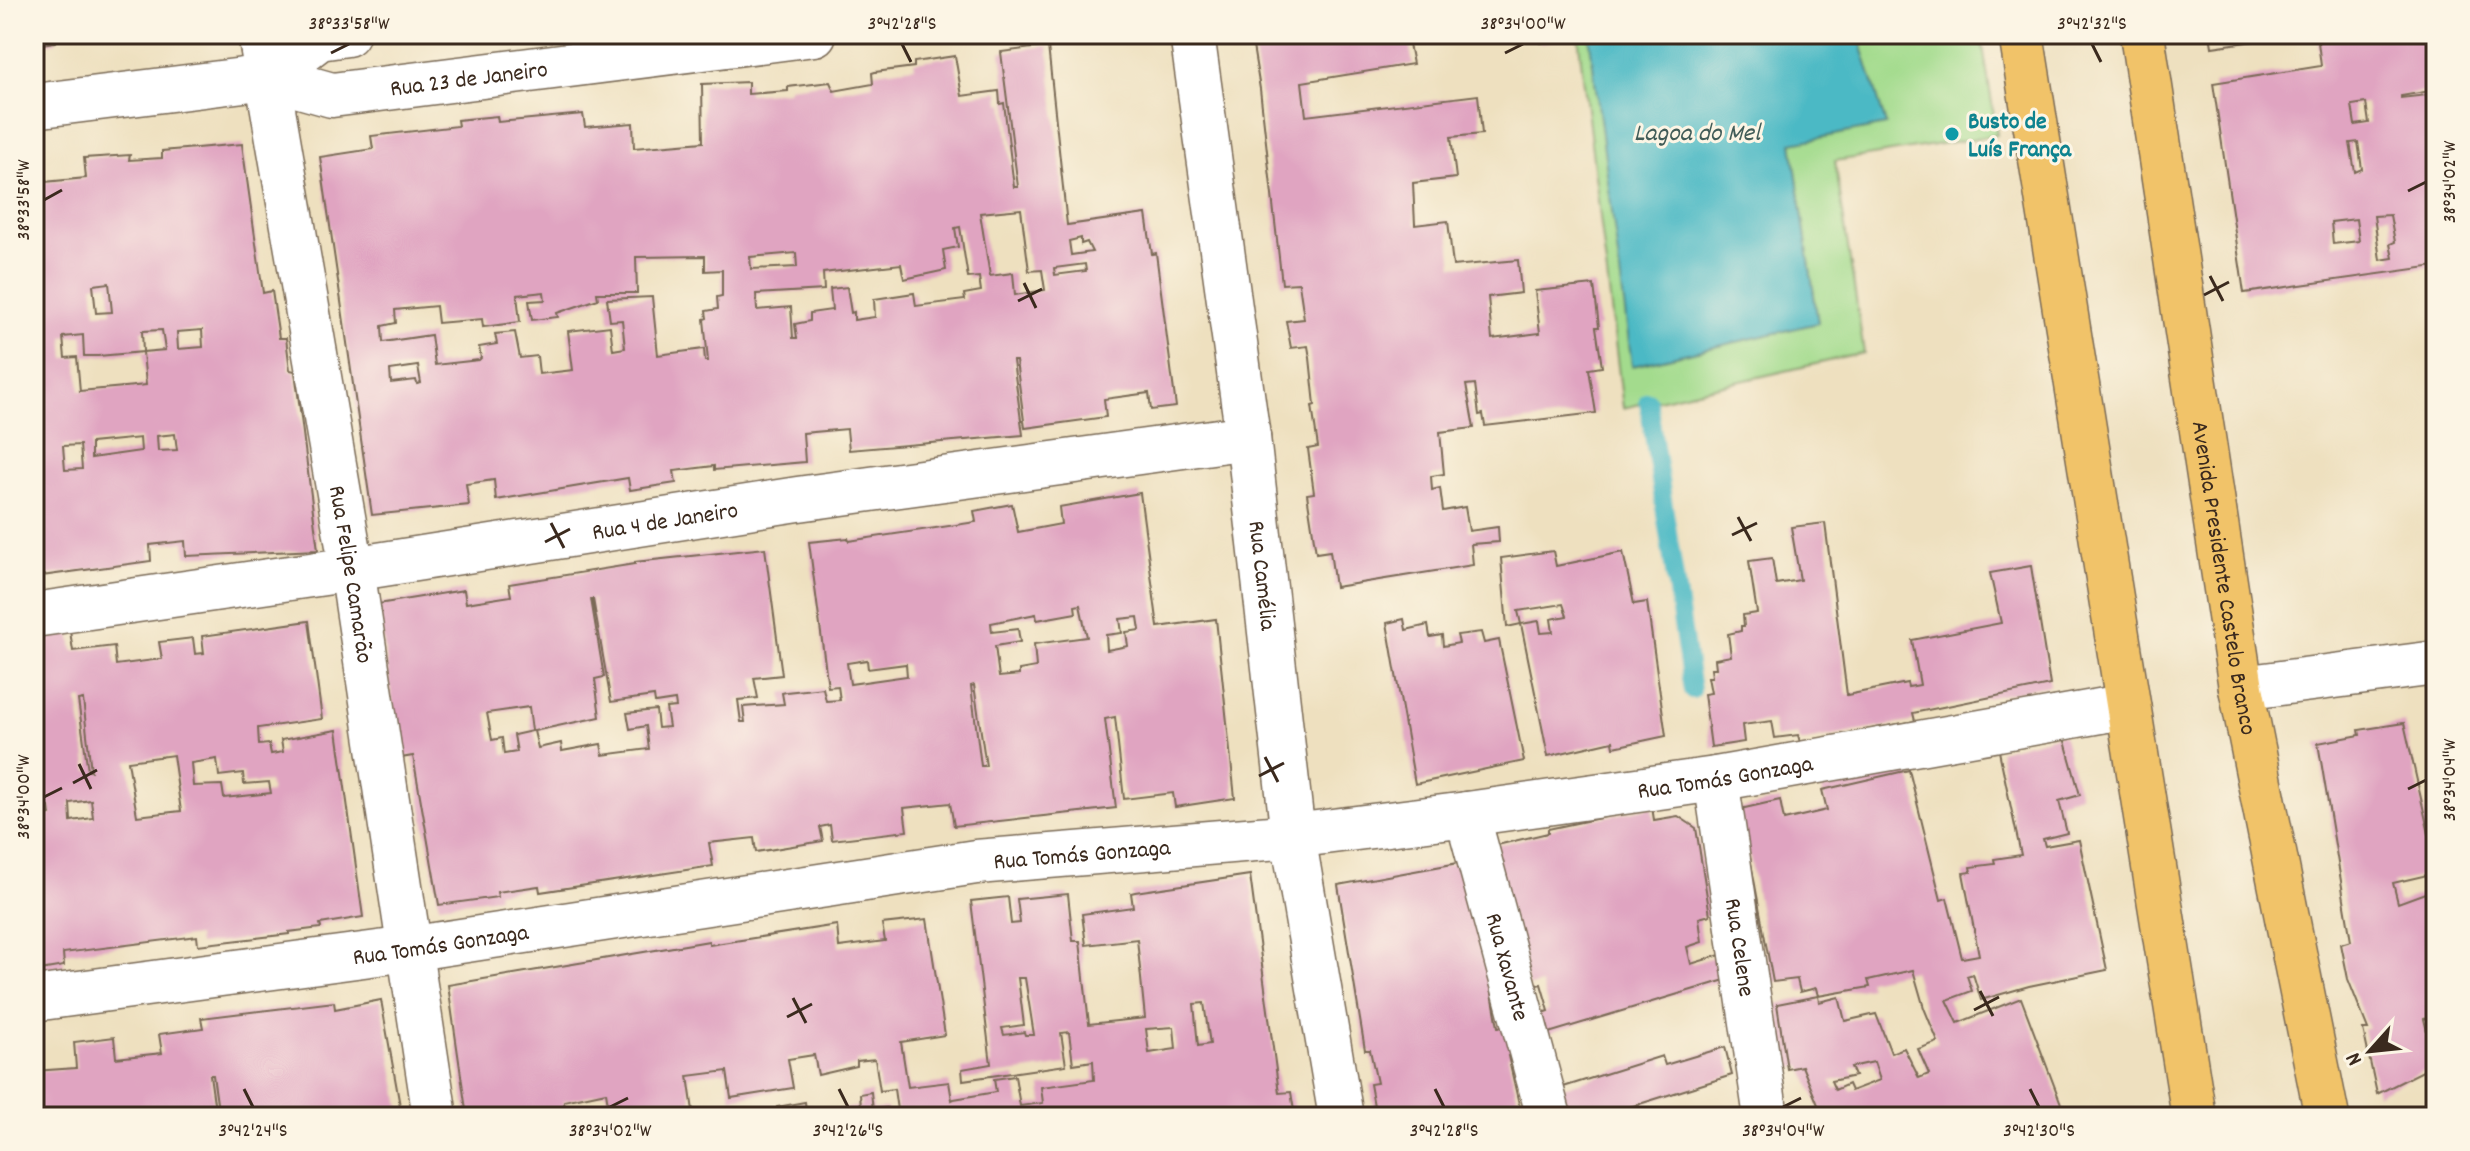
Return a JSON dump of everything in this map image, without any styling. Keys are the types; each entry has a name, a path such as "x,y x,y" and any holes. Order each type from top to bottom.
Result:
{"main road":[{"path":"2021,34 2128,706 2189,1115"},
{"name":"Avenida Presidente Castelo Branco","path":"2142,34 2241,688 2327,1117"}],"street":[{"name":"Rua Felipe Camarão","path":"260,34 352,569 435,1117"},
{"path":"268,77 319,38 347,34"},
{"name":"Rua 23 de Janeiro","path":"34,106 268,77 332,95 814,34"},
{"name":"Rua Camélia","path":"1192,34 1248,437 1293,836 1341,1117"},
{"name":"Rua 4 de Janeiro","path":"34,615 798,499 1248,437"},
{"path":"2241,688 2436,663"},
{"name":"Rua Tomás Gonzaga","path":"34,999 408,949 976,862 1293,836 1467,814 1716,779 2128,706"},
{"name":"Rua Celene","path":"1716,779 1766,1117"},
{"name":"Rua Xavante","path":"1467,814 1549,1117"}],"green space":[{"path":"1578,34 1589,34 1633,366 1818,323 1792,143 1886,125 1858,34 1981,34 1997,135 1835,161 1864,353 1623,408"}],"water":[{"name":"Lagoa do Mel","path":"1589,34 1858,34 1886,125 1792,143 1818,323 1632,366"}],"building":[{"path":"34,34 55,34 56,42 34,45"},
{"path":"1251,34 1407,34 1413,64 1302,82 1306,116 1478,95 1482,134 1451,137 1456,178 1413,183 1415,225 1448,221 1453,266 1518,260 1521,293 1488,297 1492,339 1540,333 1535,291 1594,285 1602,367 1589,369 1596,413 1485,426 1483,414 1479,415 1475,384 1466,385 1474,428 1440,432 1444,474 1431,476 1432,490 1440,488 1443,511 1465,507 1469,531 1498,527 1499,542 1471,544 1473,565 1335,587 1330,551 1316,553 1307,494 1314,493 1308,449 1318,447 1310,358 1308,346 1291,348 1286,321 1304,319 1299,283 1282,284"},
{"path":"1539,34 1578,34 1578,35 1540,43"},
{"path":"2210,34 2289,34 2289,36 2212,47"},
{"path":"2317,34 2436,34 2436,90 2401,98 2436,94 2436,171 2430,172 2436,209 2436,266 2244,293 2213,83 2321,66","holes":["2366,103 2369,123 2355,125 2352,105","2358,142 2362,169 2355,172 2350,143","2390,215 2395,242 2390,244 2393,258 2380,260 2374,216","2356,219 2359,241 2333,244 2331,222"]},
{"path":"1048,46 1067,225 1146,214 1152,254 1156,253 1176,407 1151,410 1149,393 1104,399 1106,417 1025,428 1016,361 1013,361 1023,435 849,450 847,429 803,433 805,462 714,470 714,466 674,471 676,483 630,490 628,478 496,500 494,480 466,484 469,505 372,515 320,157 373,149 371,136 458,126 457,120 497,116 498,122 583,114 585,127 633,123 634,148 703,142 702,84 748,82 748,94 788,91 788,87 830,82 834,91 873,84 872,73 875,72 914,67 914,62 955,56 962,96 999,91 1000,104 1004,103 1014,187 1018,187 1001,52","holes":["1021,209 1029,271 1042,270 1045,290 1015,295 1013,273 990,276 980,213","960,227 968,278 979,277 981,291 964,294 965,300 916,306 914,293 874,299 875,317 854,320 847,287 830,289 832,310 810,313 810,321 795,324 797,338 793,338 791,307 757,310 756,294 824,290 823,273 901,264 904,279 946,270 943,250 958,247 955,228","1081,238 1081,244 1087,242 1092,252 1071,255 1069,241","796,253 797,267 751,269 750,257","705,256 705,271 722,270 722,296 717,297 718,309 706,311 707,318 704,319 708,361 705,361 704,349 658,355 652,297 607,299 610,321 622,320 625,348 613,350 610,326 568,331 573,370 539,374 537,356 520,358 515,332 495,334 497,344 479,347 479,360 435,365 431,335 383,342 382,326 396,323 395,310 436,306 438,323 482,319 483,327 520,322 517,295 544,292 545,300 529,301 532,320 558,317 557,313 598,299 597,293 637,293 636,257","1085,264 1086,271 1055,275 1054,268","418,366 421,383 417,384 416,380 391,383 390,370"]},
{"path":"242,144 263,293 272,291 279,338 286,338 290,370 295,371 318,550 186,556 185,541 150,545 151,561 34,577 34,183 86,178 84,158 130,155 129,160 162,158 162,151","holes":["109,283 112,312 96,313 93,285","162,330 165,350 143,352 142,331","202,330 203,347 178,349 177,332","83,335 84,356 143,352 146,385 80,391 77,357 65,358 63,337","175,434 177,450 158,451 157,436","140,438 141,451 91,458 91,443","80,445 82,469 65,470 63,446"]},
{"path":"1140,493 1158,627 1216,619 1235,798 1175,807 1173,793 1124,799 1115,717 1105,719 1116,808 954,826 950,803 904,808 907,831 832,840 830,825 820,827 823,841 756,852 754,838 709,843 713,866 540,892 539,886 497,892 498,897 439,905 413,756 401,758 378,604 464,590 466,603 511,596 509,584 635,562 765,548 782,675 754,678 758,698 738,700 741,722 745,722 743,707 784,704 782,693 786,692 823,688 826,701 840,700 838,686 828,687 809,542 848,538 849,541 976,522 974,511 1012,504 1018,532 1061,524 1059,507","holes":["591,599 611,702 654,696 655,703 675,700 676,707 666,708 669,727 658,728 656,710 627,713 630,729 646,726 649,749 603,755 601,744 562,751 561,743 538,748 534,731 600,717 595,679 604,677","1080,605 1087,637 1034,644 1036,667 1019,670 1019,675 999,677 995,646 1020,642 1018,629 992,632 991,623 1036,614 1037,620 1076,613 1075,606","1138,617 1140,630 1126,632 1128,646 1107,650 1106,635 1122,633 1120,619","867,660 868,669 906,664 907,676 850,684 847,663","974,685 986,766 981,766 971,686","529,707 532,731 514,735 517,752 504,754 502,738 492,740 487,713"]},
{"path":"1825,523 1847,695 1907,683 1908,687 1920,685 1912,640 2001,623 1990,573 2031,566 2050,685 1913,713 1915,721 1800,742 1798,735 1775,738 1772,721 1742,725 1744,742 1711,747 1704,694 1711,693 1708,677 1712,677 1711,668 1716,668 1715,659 1731,656 1728,634 1741,631 1743,615 1757,613 1749,561 1772,558 1776,584 1800,580 1791,527"},
{"path":"1553,551 1556,566 1623,552 1634,604 1647,602 1666,736 1614,747 1613,741 1548,756 1521,624 1507,627 1501,558","holes":["1563,604 1567,616 1551,619 1553,632 1541,633 1539,621 1521,624 1518,611"]},
{"path":"1404,619 1406,630 1428,625 1430,637 1442,635 1443,646 1459,643 1457,635 1481,632 1484,643 1499,640 1524,761 1415,784 1387,623"},
{"path":"309,621 322,719 258,728 259,745 269,744 271,754 283,752 281,740 337,730 363,917 320,924 321,928 289,934 198,945 197,936 63,953 64,966 34,971 34,817 50,815 49,807 34,810 34,637 70,631 73,651 114,646 116,665 162,659 159,642 193,638 195,654 204,653 202,636","holes":["83,699 91,771 88,771 78,700","173,755 181,811 137,816 128,761","217,759 219,776 243,773 244,784 269,782 271,793 224,798 222,785 193,786 191,763","91,800 93,818 71,821 70,803"]},
{"path":"2404,723 2429,834 2436,832 2436,873 2393,883 2398,903 2436,889 2436,1015 2424,1019 2435,1065 2377,1094 2363,1029 2368,1029 2348,979 2341,944 2351,941 2318,743 2360,735 2359,730"},
{"path":"2063,734 2080,795 2059,801 2067,833 2043,839 2045,846 2079,840 2107,970 2029,986 1981,1000 1973,974 1967,976 1972,991 1947,1000 1958,1023 2021,998 2066,1117 1823,1117 1802,1066 1787,1069 1777,1004 1818,996 1816,988 1800,992 1797,979 1773,982 1750,858 1736,810 1780,800 1784,820 1827,810 1822,790 1909,770 1941,900 1947,898 1962,958 1979,955 1963,873 1971,872 1970,867 1995,864 1994,859 2021,855 1999,751","holes":["1913,970 1938,1042 1918,1049 1929,1074 1919,1078 1904,1048 1891,1053 1876,1014 1845,1021 1839,997 1819,1002 1818,996 1870,987 1868,980","1874,1062 1880,1080 1851,1091 1848,1084 1835,1090 1831,1081 1855,1076 1851,1067"]},
{"path":"1652,807 1654,820 1678,816 1696,828 1710,915 1699,918 1702,942 1687,947 1691,964 1720,955 1725,980 1542,1035 1537,1015 1549,1011 1541,984 1529,987 1493,846 1548,833 1548,829"},
{"path":"1469,861 1498,1027 1512,1025 1518,1054 1508,1056 1522,1117 1376,1117 1370,1084 1377,1083 1370,1050 1365,1050 1338,885"},
{"path":"1250,875 1279,1093 1291,1092 1295,1117 1150,1117 1149,1109 1130,1111 1131,1117 898,1117 894,1089 880,1091 875,1059 857,1061 857,1066 818,1075 814,1055 788,1059 793,1088 731,1098 727,1071 688,1076 693,1111 664,1117 610,1117 606,1092 564,1101 566,1117 467,1117 448,985 709,941 709,945 837,925 839,947 885,941 882,924 927,919 945,1035 901,1042 908,1087 949,1082 952,1100 996,1092 994,1079 1015,1076 1020,1106 1043,1103 1041,1087 1094,1080 1093,1061 1073,1064 1069,1032 1061,1033 1066,1065 963,1080 962,1069 991,1064 971,901 1008,897 1011,924 1020,923 1017,899 1068,894 1073,941 1080,941 1089,1024 1145,1018 1137,939 1086,945 1082,914 1133,907 1131,893","holes":["1018,978 1025,978 1034,1035 1025,1035 1024,1032 1004,1035 1002,1028 1024,1025","1204,1003 1210,1044 1198,1046 1194,1004","1174,1027 1176,1049 1149,1053 1146,1029"]},
{"path":"381,1000 402,1117 219,1117 213,1075 210,1075 216,1117 34,1117 34,1071 76,1068 74,1042 114,1037 116,1058 162,1053 159,1034 203,1028 201,1018 334,1002 335,1009"},
{"path":"1725,1047 1732,1075 1598,1117 1561,1117 1557,1089 1662,1056 1665,1065"},
{"path":"871,1092 873,1110 887,1108 888,1117 821,1117 821,1114 861,1106 860,1094"},
{"path":"805,1102 807,1117 779,1117 777,1107"}],"waterway":[{"path":"1648,401 1692,690"}],"place":[{"name":"Busto de Luís França","path":"1952,134"}]}
